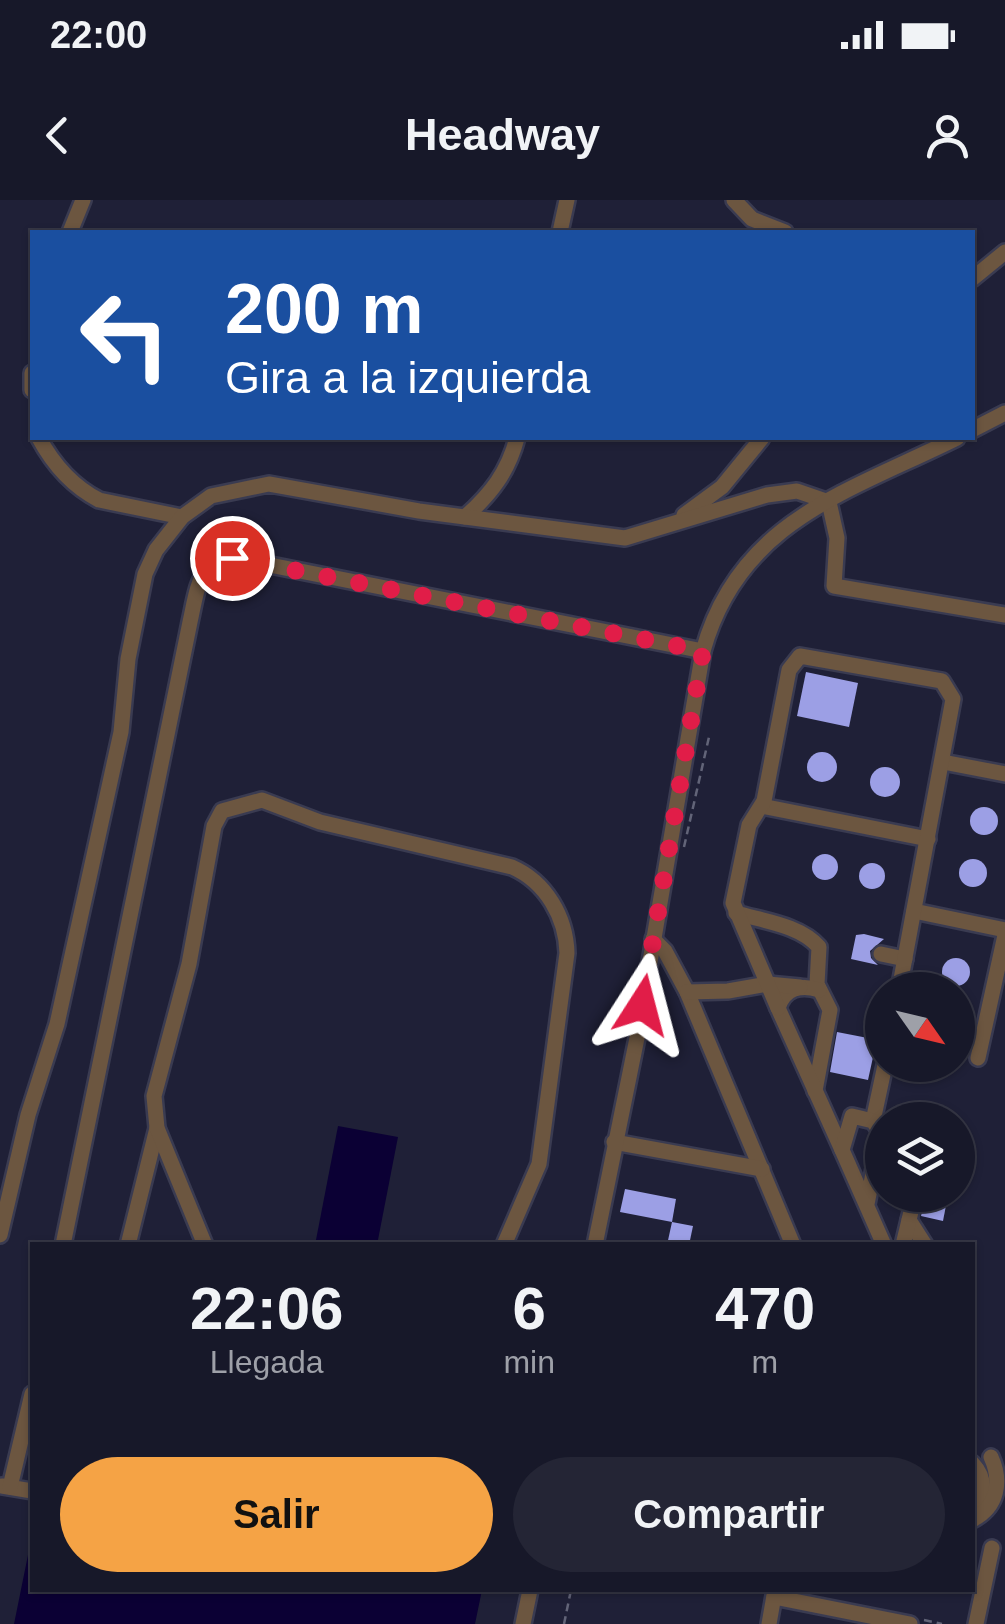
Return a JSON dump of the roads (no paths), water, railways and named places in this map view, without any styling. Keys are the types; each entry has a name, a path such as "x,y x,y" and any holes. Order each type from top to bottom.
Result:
{"lane":[{"path":"71,230 83,200"},
{"path":"560,230 566,200"},
{"path":"734,200 752,219 780,230"},
{"path":"975,277 1005,252"},
{"path":"975,428 1005,413"},
{"path":"39,440 55,466 99,500 182,518"},
{"path":"465,517 488,498 502,478 516,440"},
{"path":"666,527 710,498 760,440"},
{"path":"597,1242 637,1038 703,651 723,596 740,571 778,531 953,440"},
{"path":"0,1235 28,1116 57,1024 120,732 128,659 145,574 156,550 182,518 211,496 269,484 465,517 625,538 767,496 797,492 829,502"},
{"path":"829,502 836,524 834,586 1005,615"},
{"path":"63,1242 197,588 212,563 232,558 250,561 703,651"},
{"path":"865,1202 733,904 750,825 762,806 789,670 800,656 942,681 954,699 902,972"},
{"path":"943,762 1005,774"},
{"path":"205,1242 157,1128 154,1096 189,964 214,826 222,811 262,800 320,822 512,867 534,880 558,913 566,928 568,953 539,1164 505,1242"},
{"path":"762,806 928,840"},
{"path":"914,912 1005,932 978,1058"},
{"path":"736,913 792,929 816,942 821,954 819,990 830,1010 815,1091"},
{"path":"748,942 762,921"},
{"path":"653,939 665,951 687,992 792,1242"},
{"path":"881,954 905,959"},
{"path":"687,992 728,991 767,984 819,990"},
{"path":"778,1008 784,995 800,986"},
{"path":"842,1150 852,1116 865,1121"},
{"path":"129,1242 157,1128"},
{"path":"614,1142 762,1169"},
{"path":"850,1168 865,1172"},
{"path":"870,1212 883,1242"},
{"path":"904,1242 911,1212"},
{"path":"909,1220 923,1242"},
{"path":"30,1401 5,1486 30,1491"},
{"path":"975,1518 991,1506 996,1492 996,1468 991,1457"},
{"path":"975,1467 983,1479 983,1493 975,1507"},
{"path":"976,1624 992,1548"},
{"path":"523,1624 530,1592"},
{"path":"769,1624 775,1594 910,1624"}]}
